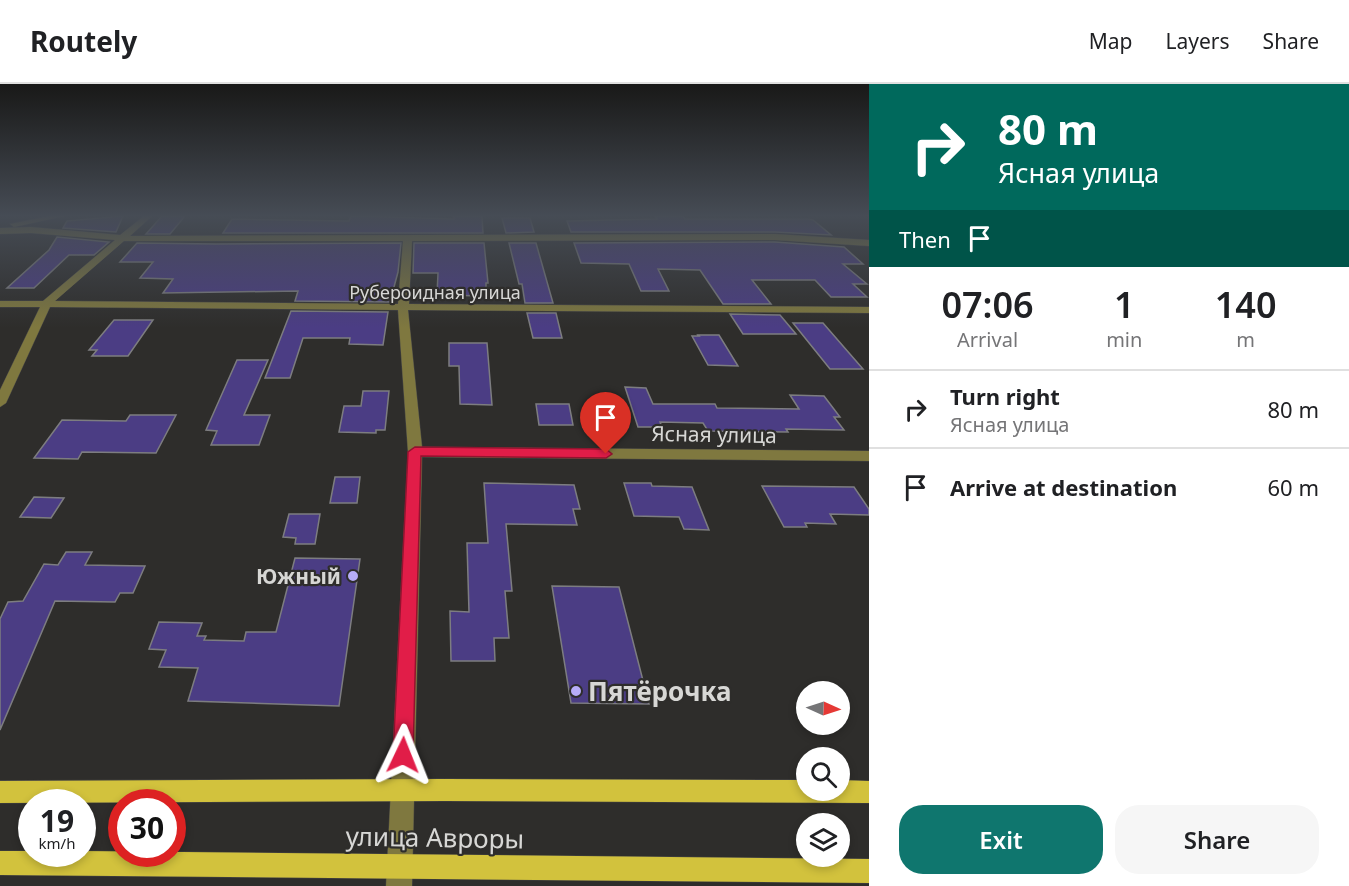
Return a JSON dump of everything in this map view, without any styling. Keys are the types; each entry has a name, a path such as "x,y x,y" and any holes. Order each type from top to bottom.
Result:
{"main road":[{"name":"улица Авроры","path":"0,792 869,792"},
{"name":"улица Авроры","path":"0,863 400,876 869,871"}],"street":[{"path":"0,403 47,303 105,253"},
{"path":"400,876 415,452 403,308 407,253"},
{"name":"Рубероидная улица","path":"0,304 869,310"},
{"name":"Ясная улица","path":"415,452 869,456"}],"building":[{"path":"45,253 96,253 69,255 34,288 7,288"},
{"path":"128,253 400,253 398,272 390,302 295,301 298,291 163,293 173,279 140,278 153,262 120,262"},
{"path":"414,253 485,253 488,283 486,283 486,296 437,295 438,273 413,273"},
{"path":"512,253 539,253 553,303 525,303 522,284 519,284"},
{"path":"578,253 851,253 863,264 843,264 867,284 853,284 867,297 831,297 815,280 752,280 771,304 723,304 700,270 658,269 669,291 641,291 629,264 581,263"},
{"path":"291,311 388,312 383,345 349,344 350,338 303,338 290,378 265,378"},
{"path":"527,313 556,313 562,338 533,338"},
{"path":"730,314 780,315 796,334 743,334"},
{"path":"114,320 153,320 128,356 92,356 97,350 89,350"},
{"path":"793,323 823,323 863,369 830,369"},
{"path":"719,335 738,366 708,365 692,336"},
{"path":"449,343 487,343 492,405 460,404 459,366 449,366"},
{"path":"237,360 268,360 244,415 270,415 259,445 211,445 217,431 206,430"},
{"path":"625,387 646,388 653,404 715,404 717,408 799,409 790,395 824,396 840,417 834,417 844,430 708,431 703,423 660,422 662,427 638,427"},
{"path":"363,391 389,391 385,430 376,430 376,433 339,432 344,406 361,406"},
{"path":"536,404 569,404 573,425 539,425"},
{"path":"130,415 176,415 156,453 82,452 78,459 34,458 62,420 126,421"},
{"path":"335,477 360,477 357,503 330,503"},
{"path":"484,483 574,485 580,509 573,509 577,525 506,524 512,591 505,591 509,638 494,638 495,661 451,661 450,611 469,612 467,543 488,543"},
{"path":"624,483 692,487 709,530 684,529 679,517 634,516"},
{"path":"762,486 854,487 869,509 869,515 830,514 836,524 805,523 807,527 784,527"},
{"path":"34,497 64,498 51,518 20,517"},
{"path":"289,514 320,514 315,544 295,544 296,538 283,537"},
{"path":"66,552 92,552 85,565 145,566 133,593 120,593 115,602 55,601 0,730 0,619 8,602 23,601 44,564 58,565"},
{"path":"295,558 360,559 339,706 188,701 198,668 159,667 166,650 149,649 159,622 202,623 197,636 206,636 204,640 244,641 246,632 276,632"},
{"path":"552,586 619,587 649,704 571,703"}],"place":[{"name":"Южный","path":"353,576"},
{"name":"Пятёрочка","path":"576,691"}],"route":[{"path":"403,755 415,452 606,454"}]}
